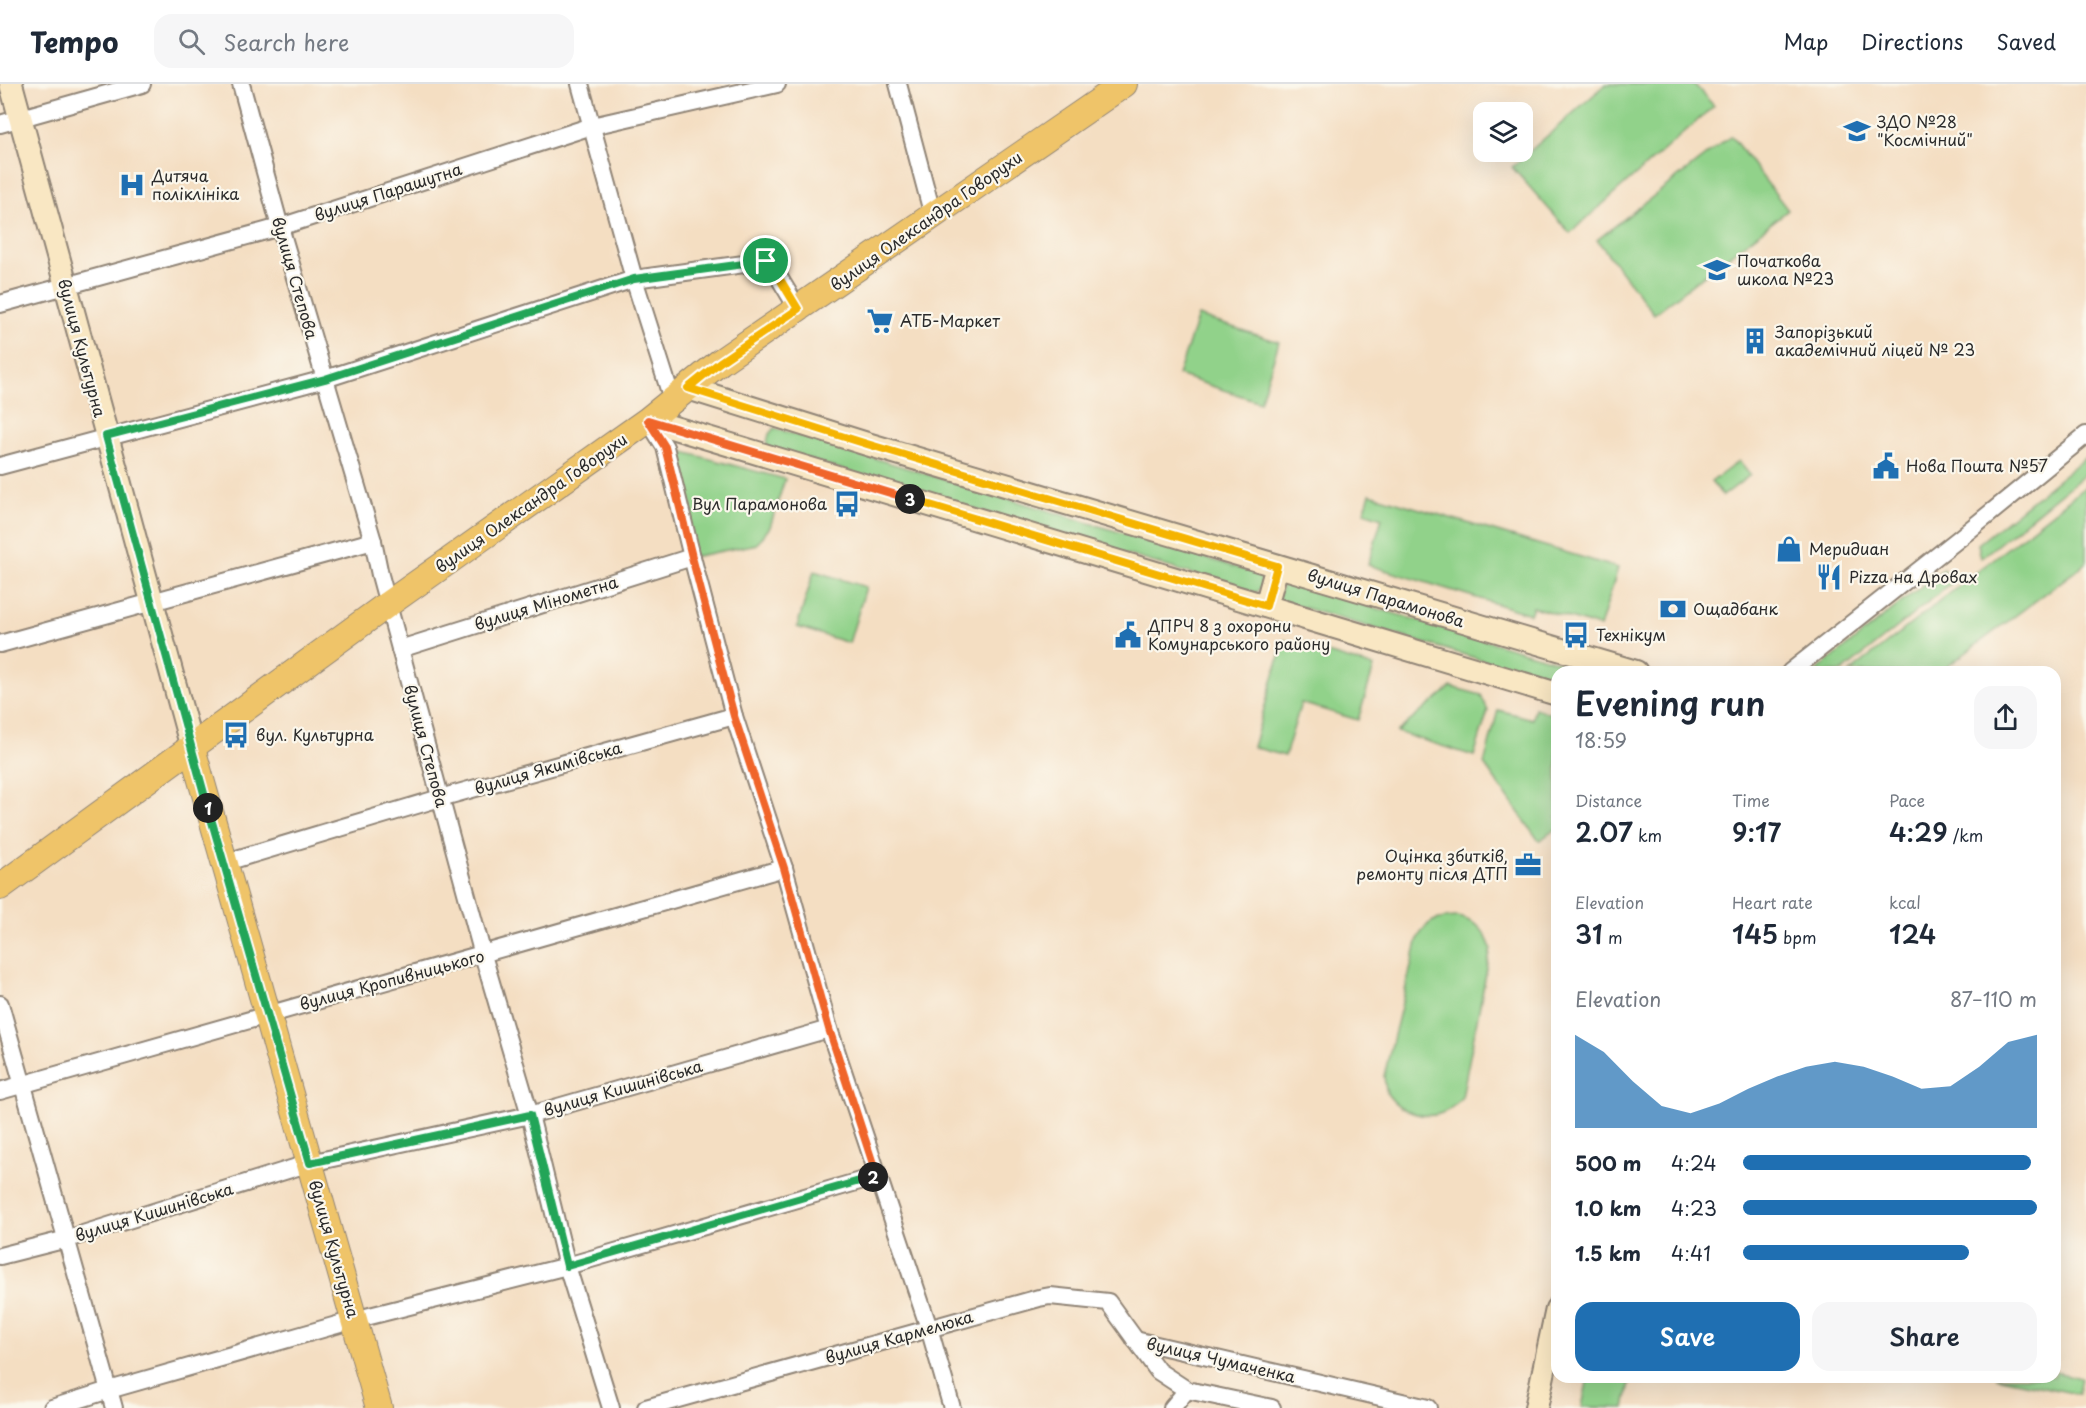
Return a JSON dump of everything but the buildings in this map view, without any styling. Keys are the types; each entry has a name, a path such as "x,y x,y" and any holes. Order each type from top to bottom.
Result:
{"main road":[{"name":"вулиця Олександра Говорухи","path":"0,888 388,604 648,420 720,362 1124,84"},
{"name":"вулиця Культурна","path":"192,748 379,1408"}],"street":[{"name":"вулиця Культурна","path":"11,84 10,121 65,287 192,748"},
{"path":"10,121 142,84"},
{"name":"вулиця Степова","path":"241,84 280,227 373,541 440,798 530,1115 567,1266 610,1408"},
{"path":"580,84 634,279 680,394"},
{"name":"вулиця Парашутна","path":"0,304 280,227 592,126 777,84"},
{"path":"898,84 933,216"},
{"path":"0,466 325,379 634,279 766,261 772,266 798,309"},
{"name":"вулиця Парамонова","path":"680,394 867,444 1616,666"},
{"path":"648,420 665,447 734,716 784,868 829,1029 928,1328 952,1408"},
{"path":"648,420 1551,692"},
{"path":"1798,666 2086,435"},
{"path":"0,644 373,541"},
{"name":"вулиця Мінометна","path":"400,649 692,557"},
{"path":"1266,606 1277,566"},
{"name":"вулиця Якимівська","path":"224,863 440,798 734,716"},
{"name":"вулиця Кропивницького","path":"0,1091 784,868"},
{"path":"0,1004 114,1408"},
{"name":"вулиця Кишинівська","path":"0,1256 67,1239 310,1163 530,1115 829,1029"},
{"path":"52,1408 354,1320 567,1266 877,1176"},
{"name":"вулиця Кармелюка","path":"646,1408 1050,1296 1108,1302 1135,1340"},
{"path":"1536,1408 1551,1337"},
{"name":"вулиця Чумаченка","path":"1135,1340 1158,1371 1187,1390 1272,1408"},
{"name":"вулиця Чумаченка","path":"1135,1340 1428,1408"},
{"path":"1172,1408 1187,1390"},
{"path":"1186,1408 1187,1390"}],"green space":[{"path":"1606,84 1694,84 1714,106 1570,233 1512,167 1518,162 1533,162 1533,148"},
{"path":"1731,136 1788,210 1654,314 1597,240"},
{"path":"1198,316 1279,342 1260,402 1178,375"},
{"path":"774,428 1255,573 1261,578 1261,587 1256,593 766,447 769,434"},
{"path":"665,447 785,479 770,527 757,544 692,557"},
{"path":"2086,457 2086,473 1981,558 1978,544"},
{"path":"1739,461 1750,475 1723,496 1711,482"},
{"path":"2086,486 2086,563 1948,666 1858,666"},
{"path":"1370,494 1618,568 1600,627 1533,607 1530,614 1368,565 1382,518 1364,512"},
{"path":"1943,569 1953,582 1849,666 1822,666"},
{"path":"814,571 866,587 849,643 797,627"},
{"path":"1284,581 1573,666 1551,666 1551,680 1277,600"},
{"path":"1284,640 1374,667 1358,720 1301,703 1285,756 1253,747"},
{"path":"1451,687 1481,695 1488,711 1474,756 1397,732"},
{"path":"1535,708 1551,714 1551,832 1539,841 1484,764 1498,710 1532,719"},
{"path":"1458,917 1479,927 1491,948 1462,1097 1450,1109 1440,1114 1415,1114 1400,1107 1388,1095 1384,1076 1418,938 1430,923 1444,918"},
{"path":"2061,1373 2081,1378 2078,1394 2025,1383 2061,1383"},
{"path":"1587,1383 1630,1383 1625,1408 1582,1407"}],"place":[{"name":"ЗДО №28 \"Космічний\"","path":"1857,131"},
{"name":"Дитяча поліклініка","path":"132,185"},
{"name":"Початкова школа №23","path":"1717,270"},
{"name":"АТБ-Маркет","path":"880,321"},
{"name":"Запорізький академічний ліцей № 23","path":"1755,341"},
{"name":"Нова Пошта №57","path":"1886,466"},
{"name":"Вул Парамонова","path":"847,504"},
{"name":"Меридиан","path":"1789,549"},
{"name":"Pizza на Дровах","path":"1829,577"},
{"name":"Ощадбанк","path":"1673,609"},
{"name":"ДПРЧ 8 з охорони Комунарського району","path":"1128,635"},
{"name":"Технікум","path":"1576,635"},
{"name":"вул. Культурна","path":"236,735"},
{"name":"Оцінка збитків, ремонту після ДТП","path":"1528,865"}],"route":[{"path":"766,261 772,266 798,309 720,362 688,388 867,444 1277,566 1266,606 648,420 665,447 734,716 784,868 829,1029 877,1176 567,1266 530,1115 310,1163 106,436 325,379 634,279 766,261"}]}
